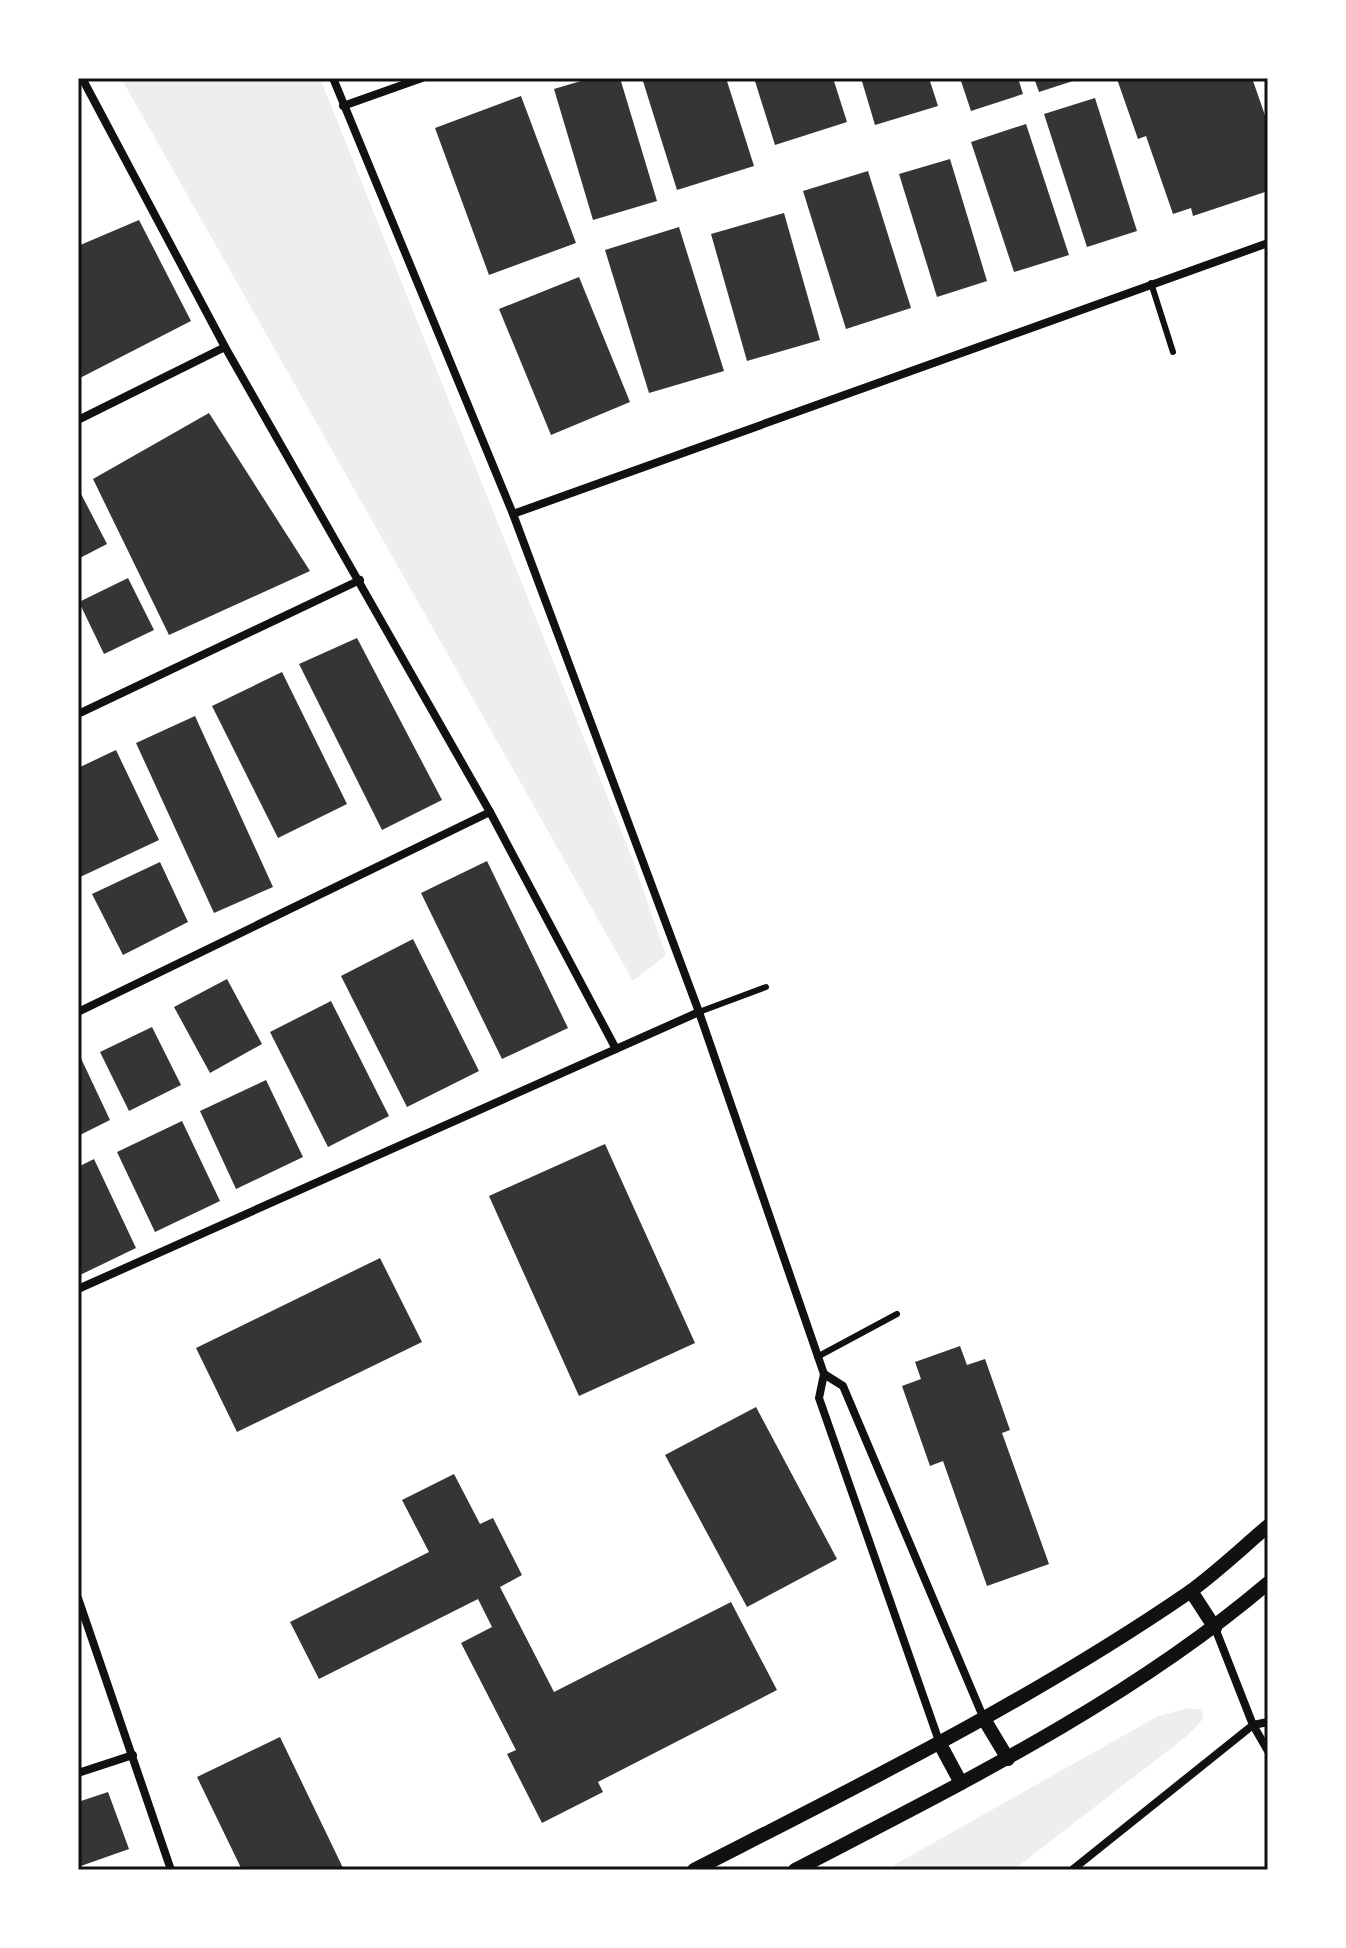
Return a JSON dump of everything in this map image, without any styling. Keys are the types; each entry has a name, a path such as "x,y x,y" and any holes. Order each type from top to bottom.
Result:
{"street":[{"path":"82,78 225,347 490,812 616,1049"},
{"path":"333,78 513,514 699,1012 824,1374 819,1398 940,1744 961,1783"},
{"path":"343,106 422,78"},
{"path":"513,514 1268,243"},
{"path":"78,420 225,347"},
{"path":"78,714 360,580"},
{"path":"78,1012 490,812"},
{"path":"78,1289 699,1012"},
{"path":"824,1374 843,1386 984,1719 1008,1759"},
{"path":"694,1870 984,1719 1191,1591 1268,1526"},
{"path":"795,1870 1008,1759 1215,1628 1268,1583"},
{"path":"1191,1591 1215,1628 1253,1725 1268,1751"},
{"path":"78,1598 171,1870"},
{"path":"1072,1870 1253,1725 1268,1722"},
{"path":"78,1773 133,1755"}],"lane":[{"path":"1151,283 1173,352"},
{"path":"699,1012 766,987"},
{"path":"817,1357 897,1314"}],"shaded area":[{"path":"121,78 320,78 633,861 666,955 633,981"},
{"path":"1189,1708 1201,1710 1204,1718 1187,1736 1013,1870 899,1870 894,1865 1158,1716"}],"building":[{"path":"591,78 620,78 657,201 593,220 554,89"},
{"path":"642,78 726,78 754,166 677,190"},
{"path":"754,78 833,78 847,122 775,145"},
{"path":"861,78 929,78 938,106 875,125"},
{"path":"960,78 1018,78 1023,94 971,111"},
{"path":"1034,78 1079,78 1079,79 1039,92"},
{"path":"1252,78 1268,124 1268,191 1193,216 1191,208 1173,214 1146,136 1138,139 1117,79"},
{"path":"521,96 576,243 489,275 435,128"},
{"path":"1095,98 1137,231 1087,247 1044,114"},
{"path":"1026,124 1069,255 1014,272 971,142"},
{"path":"950,159 987,281 937,297 899,174"},
{"path":"868,171 911,308 846,329 803,191"},
{"path":"784,213 820,340 747,361 711,234"},
{"path":"139,220 191,321 78,379 78,246"},
{"path":"679,227 724,371 649,393 605,250"},
{"path":"579,277 630,402 551,435 499,309"},
{"path":"209,413 310,571 169,635 93,479"},
{"path":"78,488 107,544 78,559"},
{"path":"128,578 154,630 104,654 79,602"},
{"path":"357,638 442,800 382,830 299,664"},
{"path":"282,672 347,804 278,838 212,706"},
{"path":"195,716 273,887 214,913 136,743"},
{"path":"116,750 159,840 78,878 78,768"},
{"path":"487,861 568,1028 502,1059 421,893"},
{"path":"160,862 188,922 123,955 92,894"},
{"path":"413,939 479,1071 407,1107 341,976"},
{"path":"227,979 262,1044 210,1073 174,1007"},
{"path":"331,1001 389,1116 328,1147 270,1032"},
{"path":"152,1027 181,1085 129,1111 100,1052"},
{"path":"78,1052 110,1120 78,1136"},
{"path":"266,1080 303,1157 236,1189 200,1111"},
{"path":"182,1121 220,1201 155,1232 117,1152"},
{"path":"605,1144 695,1343 579,1396 489,1196"},
{"path":"94,1159 136,1248 78,1276 78,1167"},
{"path":"380,1258 422,1342 237,1432 196,1348"},
{"path":"960,1346 967,1365 985,1359 1010,1430 1002,1433 1049,1564 987,1586 943,1461 930,1466 902,1386 921,1379 915,1362"},
{"path":"756,1407 837,1559 747,1607 665,1455"},
{"path":"454,1474 480,1524 493,1518 522,1575 500,1587 554,1692 731,1602 777,1690 598,1782 603,1792 542,1823 507,1754 516,1750 461,1643 492,1627 478,1599 319,1679 290,1622 429,1552 402,1500"},
{"path":"280,1737 344,1870 242,1870 197,1777"},
{"path":"108,1792 129,1849 78,1867 78,1802"}]}
